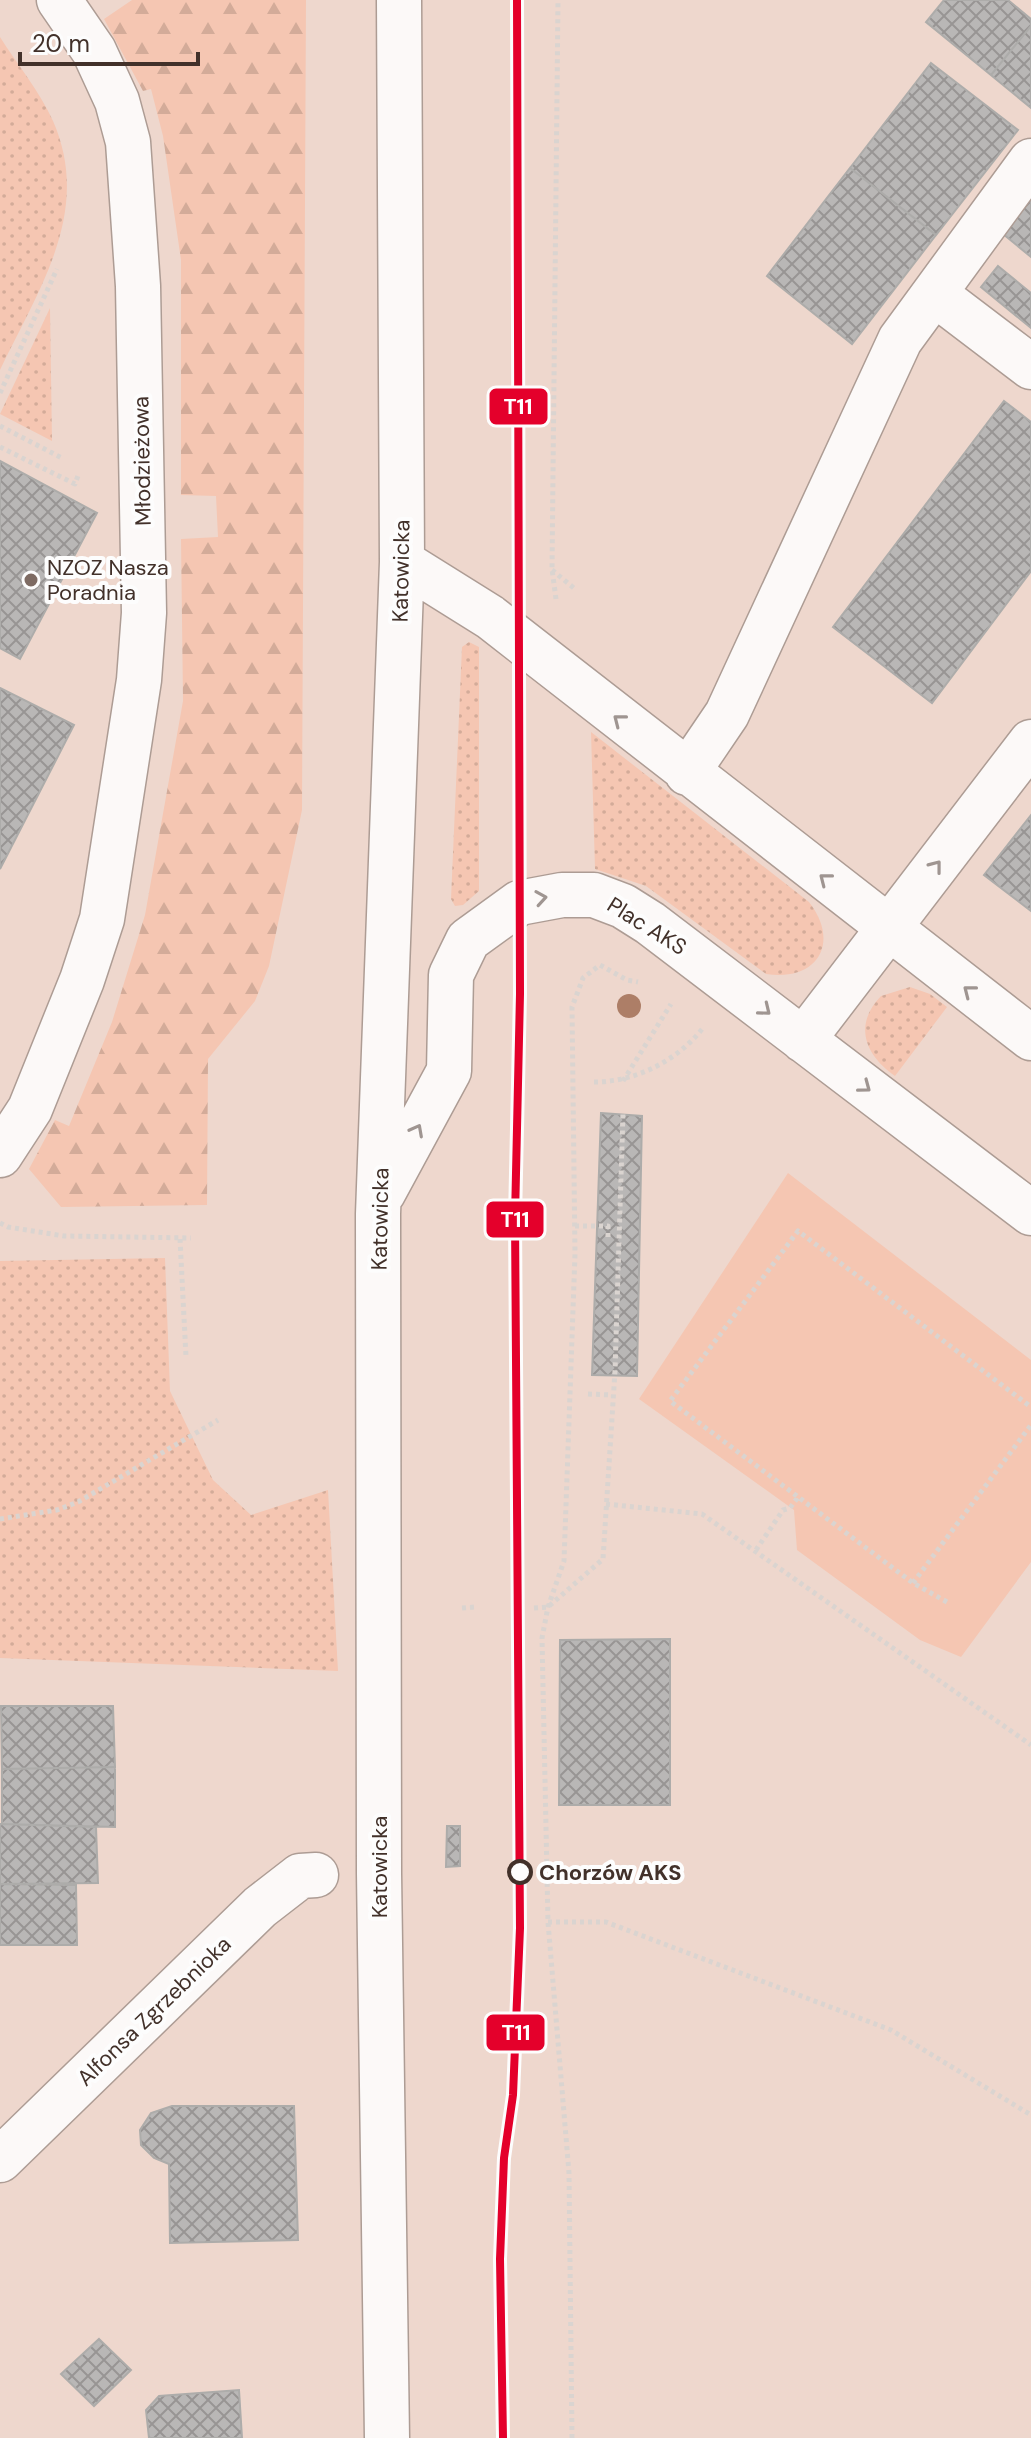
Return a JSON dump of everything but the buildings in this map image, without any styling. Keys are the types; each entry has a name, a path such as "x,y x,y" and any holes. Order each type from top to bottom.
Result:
{"street":[{"name":"Młodzieżowa","path":"0,1155 30,1109 102,919 139,680 144,613 138,286 128,142 117,101 94,51 59,0"},
{"name":"Katowicka","path":"387,2438 379,1841 380,1199 383,1005 395,825 402,562 399,0"},
{"path":"687,773 727,714 900,340 1031,161"},
{"path":"935,294 1031,367"},
{"path":"402,562 490,617 1031,1038"},
{"path":"803,1040 1031,742"},
{"name":"Plac AKS","path":"380,1199 449,1071 451,975 468,940 519,903 562,895 594,895 623,906 719,973 1031,1213"},
{"name":"Alfonsa Zgrzebnioka","path":"0,2160 260,1907 300,1876 316,1875"}],"path":[{"path":"558,0 552,569 575,589"},
{"path":"0,393 57,269"},
{"path":"0,426 62,458"},
{"path":"0,447 75,484 79,473"},
{"path":"572,2438 569,2173 548,1922 545,1670 542,1663 548,1607 564,1561 575,1226 571,1042 574,998 583,978 600,965 627,980 649,983"},
{"path":"665,994 684,1008"},
{"path":"623,1082 673,1000"},
{"path":"695,1017 717,1034"},
{"path":"594,1082 623,1082 686,1049 705,1025"},
{"path":"534,1608 548,1607 603,1559 623,1112"},
{"path":"0,1223 64,1236 191,1238"},
{"path":"575,1226 608,1226 608,1241"},
{"path":"947,1602 913,1583 670,1401 798,1231 1031,1407"},
{"path":"180,1239 186,1357"},
{"path":"588,1394 612,1395"},
{"path":"0,1519 57,1510 78,1502 218,1420"},
{"path":"913,1583 1031,1425"},
{"path":"756,1550 783,1510 790,1508 798,1497"},
{"path":"606,1504 702,1514 1031,1745"},
{"path":"462,1608 475,1607"},
{"path":"548,1922 606,1922 891,2030 1031,2115"}],"green space":[{"path":"132,0 306,0 302,810 269,966 255,1001 208,1059 207,1205 61,1207 29,1169 55,1120 69,1126 112,1022 145,915 183,701 181,539 218,537 216,496 181,495 181,260 163,136 151,89 143,91 104,19"},
{"path":"0,37 53,121 64,155 67,187 64,219 56,250 0,370"},
{"path":"50,308 52,441 0,414"},
{"path":"469,642 479,647 479,891 463,905 455,906 451,899 462,647"},
{"path":"591,732 809,902 823,932 819,956 810,966 784,975 766,974 646,886 595,869"},
{"path":"910,987 930,994 947,1007 895,1076 876,1059 866,1039 865,1029 872,1007 881,996"},
{"path":"788,1173 1031,1360 1031,1562 961,1657 920,1640 797,1550 794,1510 639,1399"},
{"path":"165,1258 170,1391 213,1480 251,1515 328,1490 338,1671 0,1658 0,1261"}],"transit line":[{"name":"T11","path":"503,2438 500,2259 504,2158 513,2095 520,1928 515,1218 520,994 517,0"}],"place":[{"name":"NZOZ Nasza Poradnia","path":"31,580"},
{"name":"Chorzów AKS","path":"520,1872"}]}
